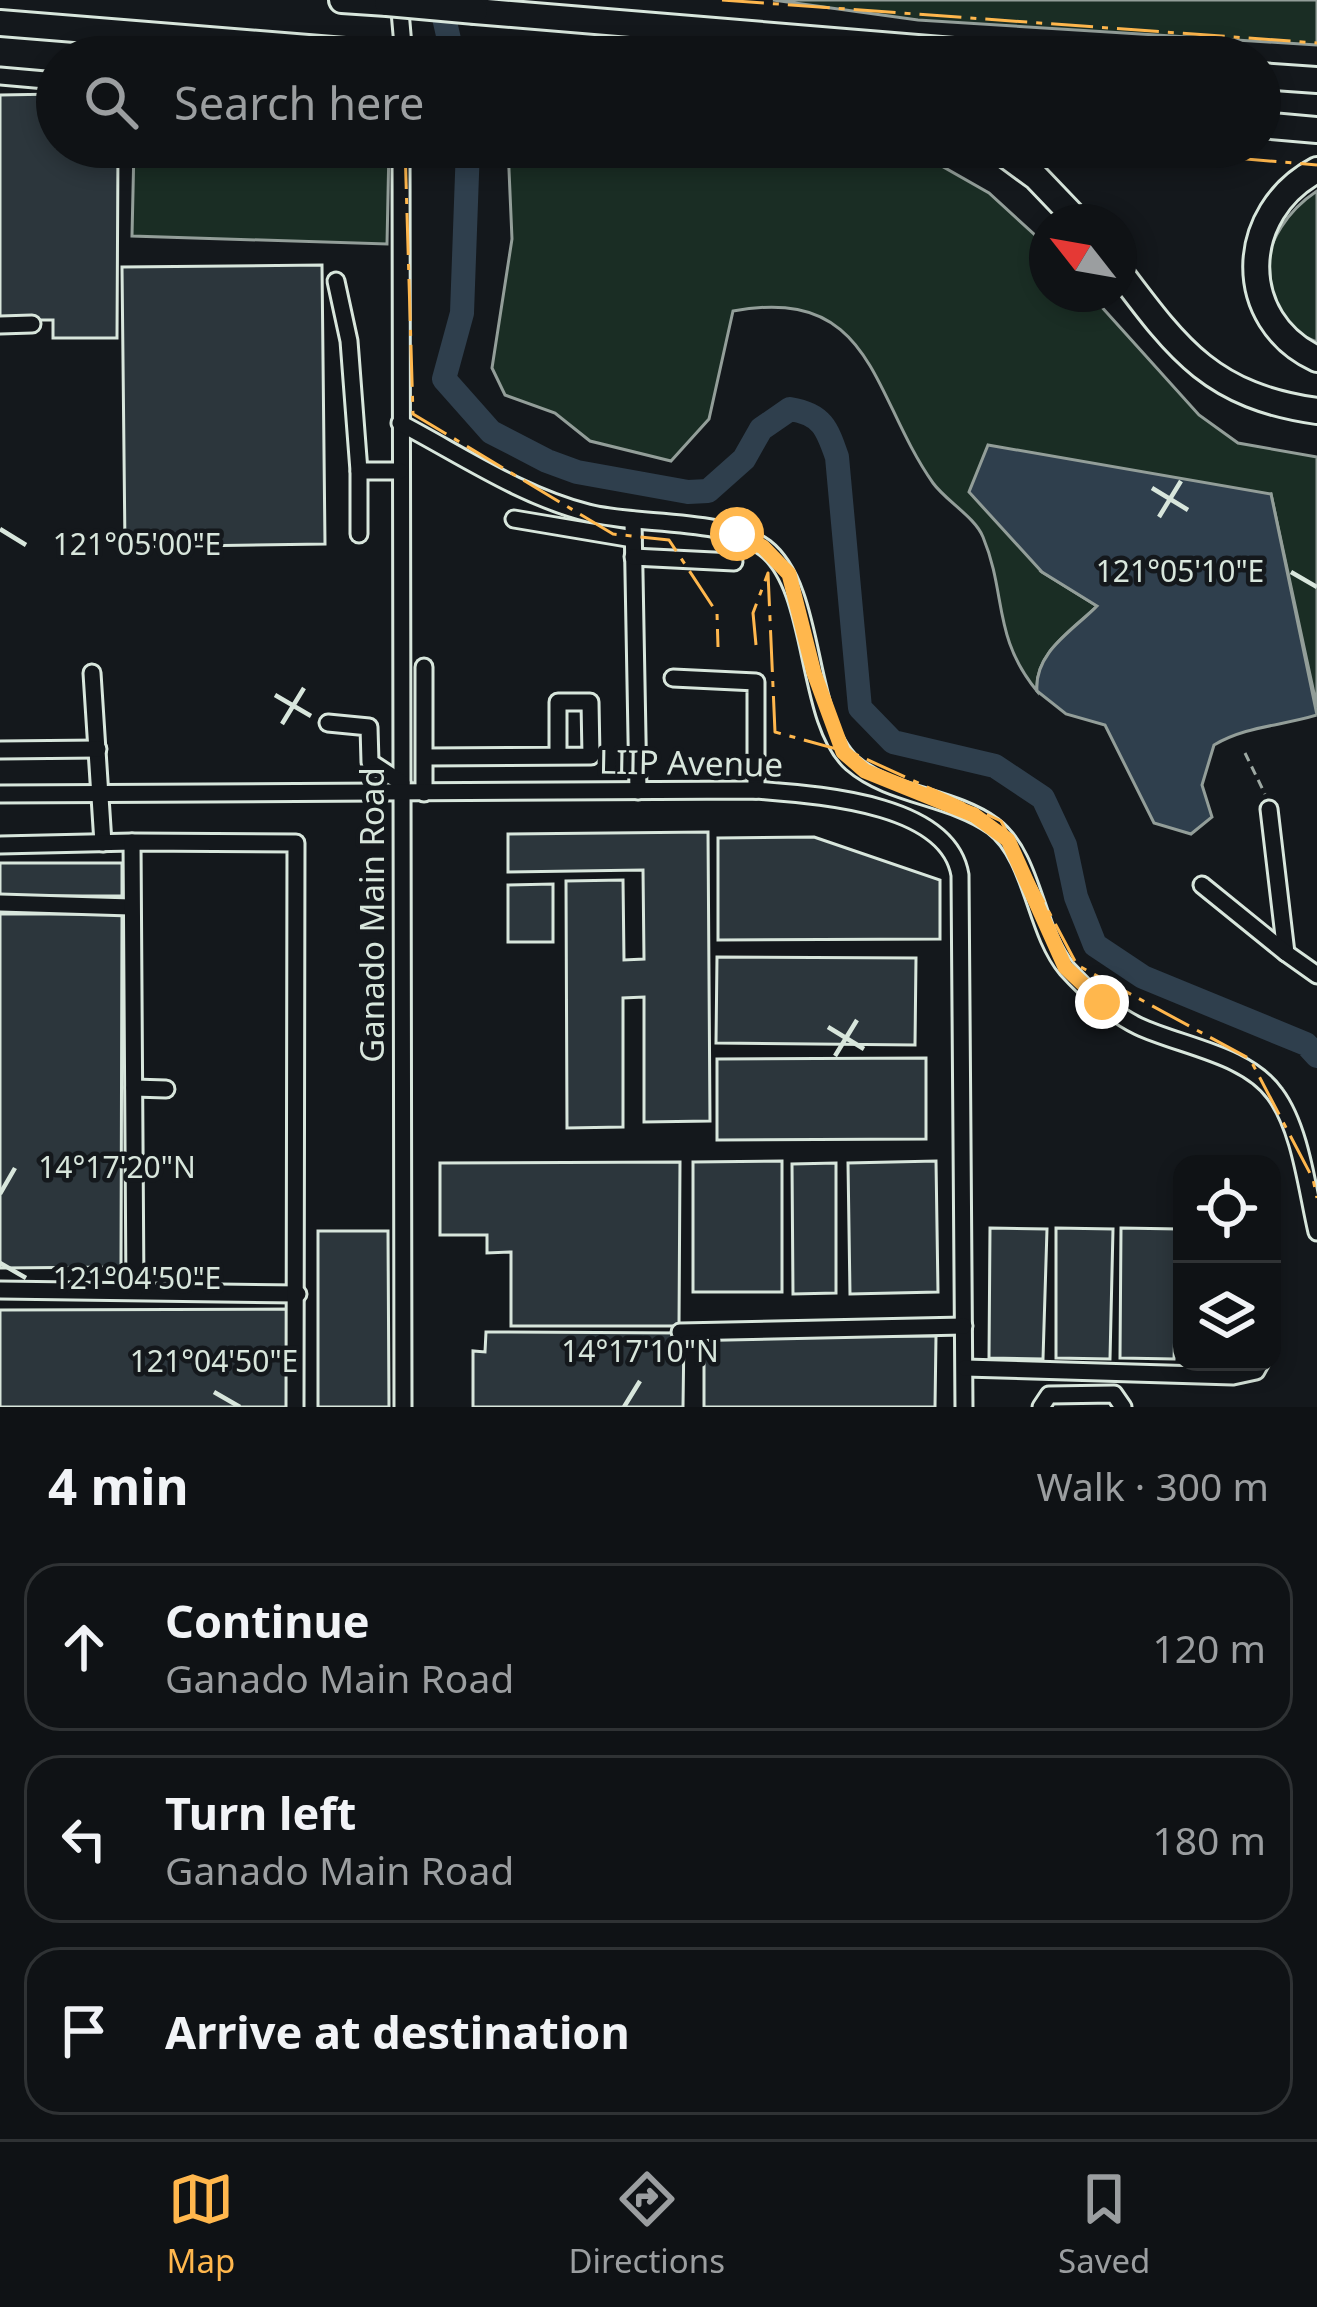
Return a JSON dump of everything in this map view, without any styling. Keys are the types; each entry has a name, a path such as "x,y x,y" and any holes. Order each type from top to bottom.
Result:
{"highway":[{"path":"342,0 774,36"},
{"path":"0,23 155,36"},
{"path":"1281,77 1317,80"},
{"path":"1281,127 1317,130"},
{"path":"1024,168 1062,204"},
{"path":"1317,170 1275,205 1259,236 1254,270 1272,325 1292,346 1317,359"},
{"path":"1137,295 1177,347 1206,374 1255,397 1317,411"}],"street":[{"path":"393,2 400,36"},
{"path":"0,76 36,79"},
{"name":"Ganado Main Road","path":"401,168 403,1407"},
{"path":"336,281 349,341 359,534"},
{"path":"0,325 32,324"},
{"path":"400,423 546,500 633,520 737,534 776,560 789,574 814,673 843,752 865,771 974,815 1008,840 1065,967 1102,1002 1136,1025 1211,1053 1266,1083 1286,1116 1317,1232"},
{"path":"359,471 400,471"},
{"path":"514,519 633,539"},
{"path":"633,520 638,791"},
{"path":"633,557 734,562"},
{"path":"424,667 424,793"},
{"path":"92,673 103,843"},
{"path":"673,678 756,682 756,790"},
{"path":"328,722 364,722 369,727 370,762 402,788"},
{"path":"0,750 98,749"},
{"path":"425,757 558,756"},
{"name":"LIIP Avenue","path":"0,794 402,788 424,793 756,790 845,798 937,833 957,857 964,1407"},
{"path":"1269,809 1286,953"},
{"path":"132,842 135,1291"},
{"path":"0,845 296,844 295,1407"},
{"path":"1202,885 1317,974"},
{"path":"0,903 131,907"},
{"path":"134,1088 166,1089"},
{"path":"0,1290 298,1294"},
{"path":"680,1332 964,1326"},
{"path":"965,1368 1233,1376 1256,1371"},
{"path":"1041,1407 1049,1395 1114,1394 1123,1407"}],"path":[{"path":"1245,752 1269,809"}],"green space":[{"path":"773,0 1317,0 1317,45 1281,43 1281,36 1173,36 918,20"},
{"path":"134,168 389,168 387,244 132,236"},
{"path":"509,168 945,168 989,193 1029,230 1029,312 1106,312 1199,415 1238,443 1317,457 1317,707 1271,494 1042,572 1097,606 1048,654 1037,691 1006,633 983,537 933,483 863,354 842,331 815,315 780,307 733,311 709,419 671,461 590,441 555,413 505,395 492,368 512,239"},
{"path":"1317,191 1317,342 1292,329 1276,312 1266,270 1281,227"}],"water":[{"path":"988,445 1271,494 1317,715 1251,730 1214,745 1202,785 1212,817 1191,834 1154,823 1105,725 1066,714 1037,691 1048,654 1097,606 1042,572 969,492"}],"building":[{"path":"36,94 36,168 118,168 117,338 53,338 53,320 0,320 0,95"},
{"path":"322,265 325,544 125,547 122,267"},
{"path":"708,832 710,1121 644,1122 644,997 623,998 623,1127 567,1128 566,881 623,880 624,960 644,959 643,870 508,872 508,834"},
{"path":"814,837 940,880 940,939 718,940 718,838"},
{"path":"0,863 122,863 122,896 0,896"},
{"path":"553,884 553,942 508,942 508,885"},
{"path":"0,914 122,914 121,1267 0,1268"},
{"path":"717,957 916,958 915,1045 716,1043"},
{"path":"926,1058 926,1139 717,1140 717,1059"},
{"path":"782,1161 782,1292 693,1292 693,1162"},
{"path":"936,1161 938,1292 850,1294 848,1163"},
{"path":"680,1162 679,1326 511,1326 511,1252 487,1253 487,1235 440,1235 440,1163"},
{"path":"836,1163 836,1293 793,1294 792,1164"},
{"path":"990,1228 1047,1229 1043,1359 989,1358"},
{"path":"1056,1228 1113,1229 1110,1359 1056,1358"},
{"path":"1121,1228 1173,1229 1173,1359 1120,1358"},
{"path":"318,1231 388,1231 389,1407 318,1407"},
{"path":"294,1309 293,1407 0,1407 0,1310"},
{"path":"486,1332 684,1333 683,1407 473,1407 473,1351 485,1352"},
{"path":"704,1336 936,1336 935,1407 704,1407"}],"waterway":[{"path":"440,0 448,36"},
{"path":"467,168 462,313 444,379 491,432 577,472 688,492 708,491 744,459 761,429 790,409 816,419 837,457 860,708 893,742 995,766 1043,798 1065,845 1076,897 1095,945 1143,977 1306,1044 1317,1056"}],"power":[{"path":"722,0 1220,36"},
{"path":"1281,40 1317,43"},
{"path":"1281,162 1317,165"},
{"path":"406,168 413,414 613,534 669,540 717,613 718,647"},
{"path":"756,645 753,613 768,573 775,732 855,754 1001,821 1077,965 1250,1059 1313,1179 1317,1198"}],"route":[{"path":"737,534 763,547 789,574 814,673 843,752 865,771 974,815 1008,840 1036,912 1065,967 1102,1002"}]}
